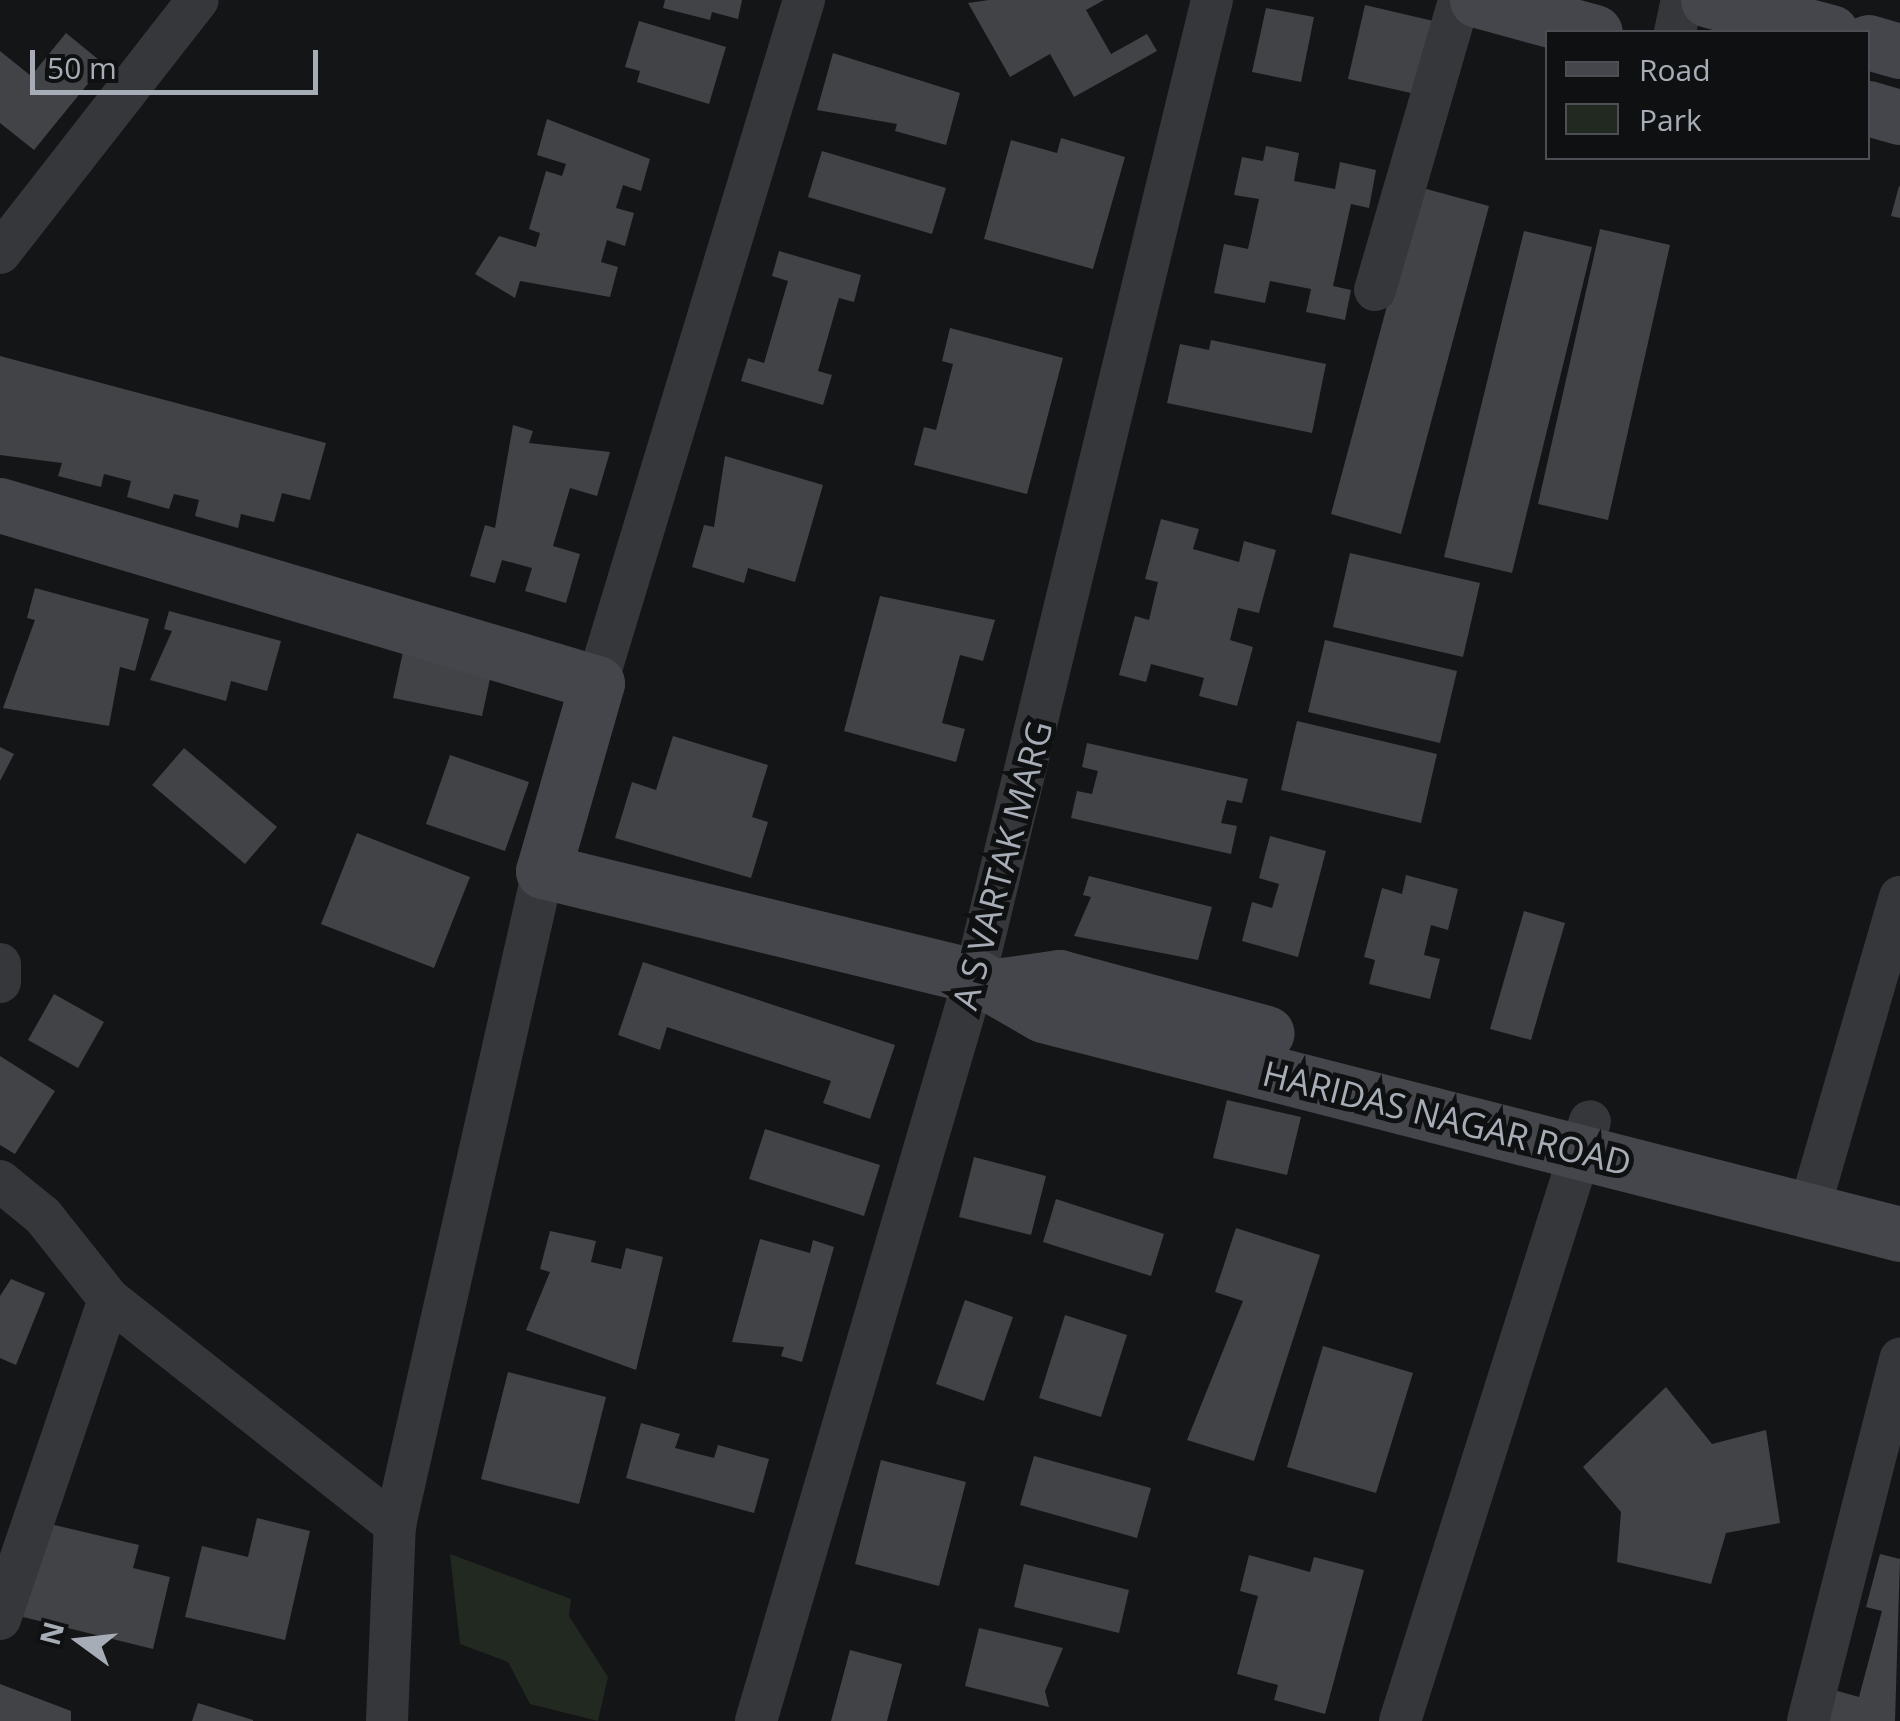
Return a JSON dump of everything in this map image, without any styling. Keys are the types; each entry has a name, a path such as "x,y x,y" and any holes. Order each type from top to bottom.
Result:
{"street":[{"path":"387,1721 395,1525 543,872 804,0"},
{"name":"A S VARTAK MARG","path":"756,1721 989,981 1212,0"},
{"path":"1375,290 1458,0"},
{"path":"1478,0 1588,30"},
{"path":"1675,30 1682,0"},
{"path":"1708,0 1822,30"},
{"path":"0,253 178,6"},
{"path":"1870,43 1900,52"},
{"path":"1870,108 1900,116"},
{"path":"0,505 597,683"},
{"name":"HARIDAS NAGAR ROAD","path":"543,872 989,981 1043,1016 1585,1137 1813,1197 1900,1234"},
{"path":"1813,1197 1900,897"},
{"path":"0,964 0,982"},
{"path":"1400,1721 1585,1137"},
{"path":"0,1182 43,1216 109,1299 395,1525"},
{"name":"HARIDAS NAGAR ROAD","path":"1813,1197 1900,1206"},
{"path":"0,1619 109,1299"},
{"path":"1808,1721 1900,1359"}],"green space":[{"path":"450,1554 571,1599 569,1616 608,1677 598,1721 530,1704 508,1662 460,1644"}],"building":[{"path":"665,0 742,0 738,19 712,12 710,20 663,8"},
{"path":"1104,0 1086,10 1111,54 1147,34 1157,51 1074,97 1050,54 1010,77 968,3"},
{"path":"1365,5 1446,24 1429,97 1348,79"},
{"path":"1266,8 1314,17 1301,82 1252,72"},
{"path":"639,21 726,47 709,104 637,82 640,71 625,67"},
{"path":"66,33 104,64 34,150 0,123 0,51 31,76"},
{"path":"833,53 960,93 946,145 895,131 897,124 817,110"},
{"path":"547,119 650,159 641,191 623,185 616,208 634,213 625,246 607,240 601,262 618,267 610,297 520,281 515,298 475,274 499,236 536,247 540,233 529,229 546,171 562,176 566,164 537,155"},
{"path":"1061,138 1125,157 1093,269 984,239 1011,140 1057,153"},
{"path":"1266,146 1299,153 1294,181 1335,189 1340,162 1376,170 1369,208 1351,204 1333,286 1351,290 1345,320 1306,312 1311,289 1270,281 1265,303 1214,293 1224,244 1248,249 1259,199 1234,195 1242,157 1263,161"},
{"path":"822,151 946,188 932,234 808,197"},
{"path":"1419,187 1489,206 1401,534 1331,514"},
{"path":"1900,187 1900,218 1891,216"},
{"path":"1600,229 1670,245 1608,520 1538,504"},
{"path":"1524,231 1592,247 1512,573 1444,557"},
{"path":"779,251 861,275 854,302 839,298 818,371 832,375 823,405 741,381 748,358 764,363 788,281 772,276"},
{"path":"950,328 1063,358 1027,494 914,465 924,427 936,430 953,364 942,361"},
{"path":"1211,340 1326,364 1312,433 1167,403 1180,344 1209,350"},
{"path":"0,356 326,443 310,500 282,493 274,522 241,514 238,528 195,516 199,500 174,494 169,509 127,497 131,481 104,474 101,487 58,476 62,463 0,455"},
{"path":"513,425 533,431 529,443 610,452 597,496 570,488 553,546 580,554 566,603 525,591 532,568 502,560 495,583 470,576 485,525 495,528"},
{"path":"725,456 823,485 795,582 748,568 744,583 692,567 704,525 714,527"},
{"path":"1161,519 1199,529 1193,549 1239,562 1244,541 1276,550 1259,613 1238,608 1230,640 1253,647 1237,706 1199,696 1204,678 1151,664 1146,682 1119,675 1135,616 1149,620 1158,582 1145,579"},
{"path":"1350,553 1480,583 1463,657 1333,627"},
{"path":"35,588 149,619 135,671 120,667 109,726 3,708 35,620 27,618"},
{"path":"880,596 995,620 983,661 960,655 942,723 965,729 956,762 844,731"},
{"path":"169,611 281,641 267,691 231,681 226,701 150,680 172,631 164,629"},
{"path":"1325,640 1457,671 1440,743 1308,712"},
{"path":"404,647 493,665 482,716 393,698"},
{"path":"1297,721 1437,754 1421,823 1281,790"},
{"path":"673,736 768,765 752,817 768,822 751,878 615,838 632,782 656,790"},
{"path":"1087,743 1248,779 1242,803 1227,800 1221,823 1237,826 1231,854 1071,818 1077,791 1092,794 1098,771 1082,767"},
{"path":"0,747 14,754 0,781"},
{"path":"184,748 277,827 245,864 152,785"},
{"path":"450,755 529,782 505,851 426,824"},
{"path":"357,833 470,877 434,968 321,924"},
{"path":"1270,836 1326,851 1298,957 1242,941 1252,902 1272,908 1279,884 1259,878"},
{"path":"1406,875 1458,889 1448,930 1431,925 1424,955 1440,959 1430,999 1369,984 1375,960 1364,957 1382,888 1402,894"},
{"path":"1089,876 1212,907 1198,960 1074,936 1091,897 1083,895"},
{"path":"1524,911 1565,923 1531,1040 1490,1029"},
{"path":"643,962 895,1045 870,1119 823,1103 831,1081 667,1027 660,1050 618,1035"},
{"path":"54,994 104,1022 78,1068 28,1040"},
{"path":"0,1056 55,1091 15,1154 0,1145"},
{"path":"1227,1100 1301,1117 1287,1175 1213,1158"},
{"path":"765,1129 880,1165 864,1216 749,1179"},
{"path":"974,1157 1046,1176 1031,1235 959,1217"},
{"path":"1056,1199 1164,1234 1151,1276 1043,1242"},
{"path":"1236,1228 1320,1255 1254,1461 1187,1440 1243,1301 1215,1292"},
{"path":"550,1231 596,1241 591,1262 621,1269 626,1248 663,1257 636,1370 526,1330 550,1272 540,1269"},
{"path":"760,1239 810,1253 813,1240 834,1247 802,1362 781,1356 784,1347 732,1342"},
{"path":"11,1279 45,1293 16,1365 0,1358 0,1296"},
{"path":"965,1300 1013,1317 984,1401 936,1384"},
{"path":"1065,1315 1127,1335 1101,1417 1039,1398"},
{"path":"1323,1346 1413,1373 1376,1493 1287,1467"},
{"path":"508,1372 606,1397 579,1504 481,1479"},
{"path":"1666,1387 1712,1444 1766,1430 1780,1523 1726,1533 1711,1584 1617,1562 1621,1512 1583,1467"},
{"path":"641,1423 680,1434 675,1448 714,1458 718,1445 769,1459 754,1513 626,1478"},
{"path":"1034,1456 1151,1488 1137,1538 1020,1505"},
{"path":"881,1460 966,1482 939,1586 855,1564"},
{"path":"257,1518 310,1531 285,1640 185,1617 202,1546 248,1557"},
{"path":"46,1523 139,1545 133,1568 170,1577 153,1649 23,1617"},
{"path":"1880,1554 1900,1559 1895,1721 1826,1721 1834,1690 1859,1697 1882,1611 1866,1607"},
{"path":"1249,1555 1310,1572 1314,1557 1364,1570 1325,1714 1274,1700 1278,1685 1237,1674 1258,1596 1240,1591"},
{"path":"1024,1564 1129,1590 1119,1633 1014,1607"},
{"path":"979,1628 1063,1648 1045,1691 1049,1707 965,1686"},
{"path":"850,1650 902,1664 887,1721 831,1721"},
{"path":"0,1684 71,1711 71,1721 0,1721"},
{"path":"198,1703 253,1720 253,1721 192,1721"}]}
